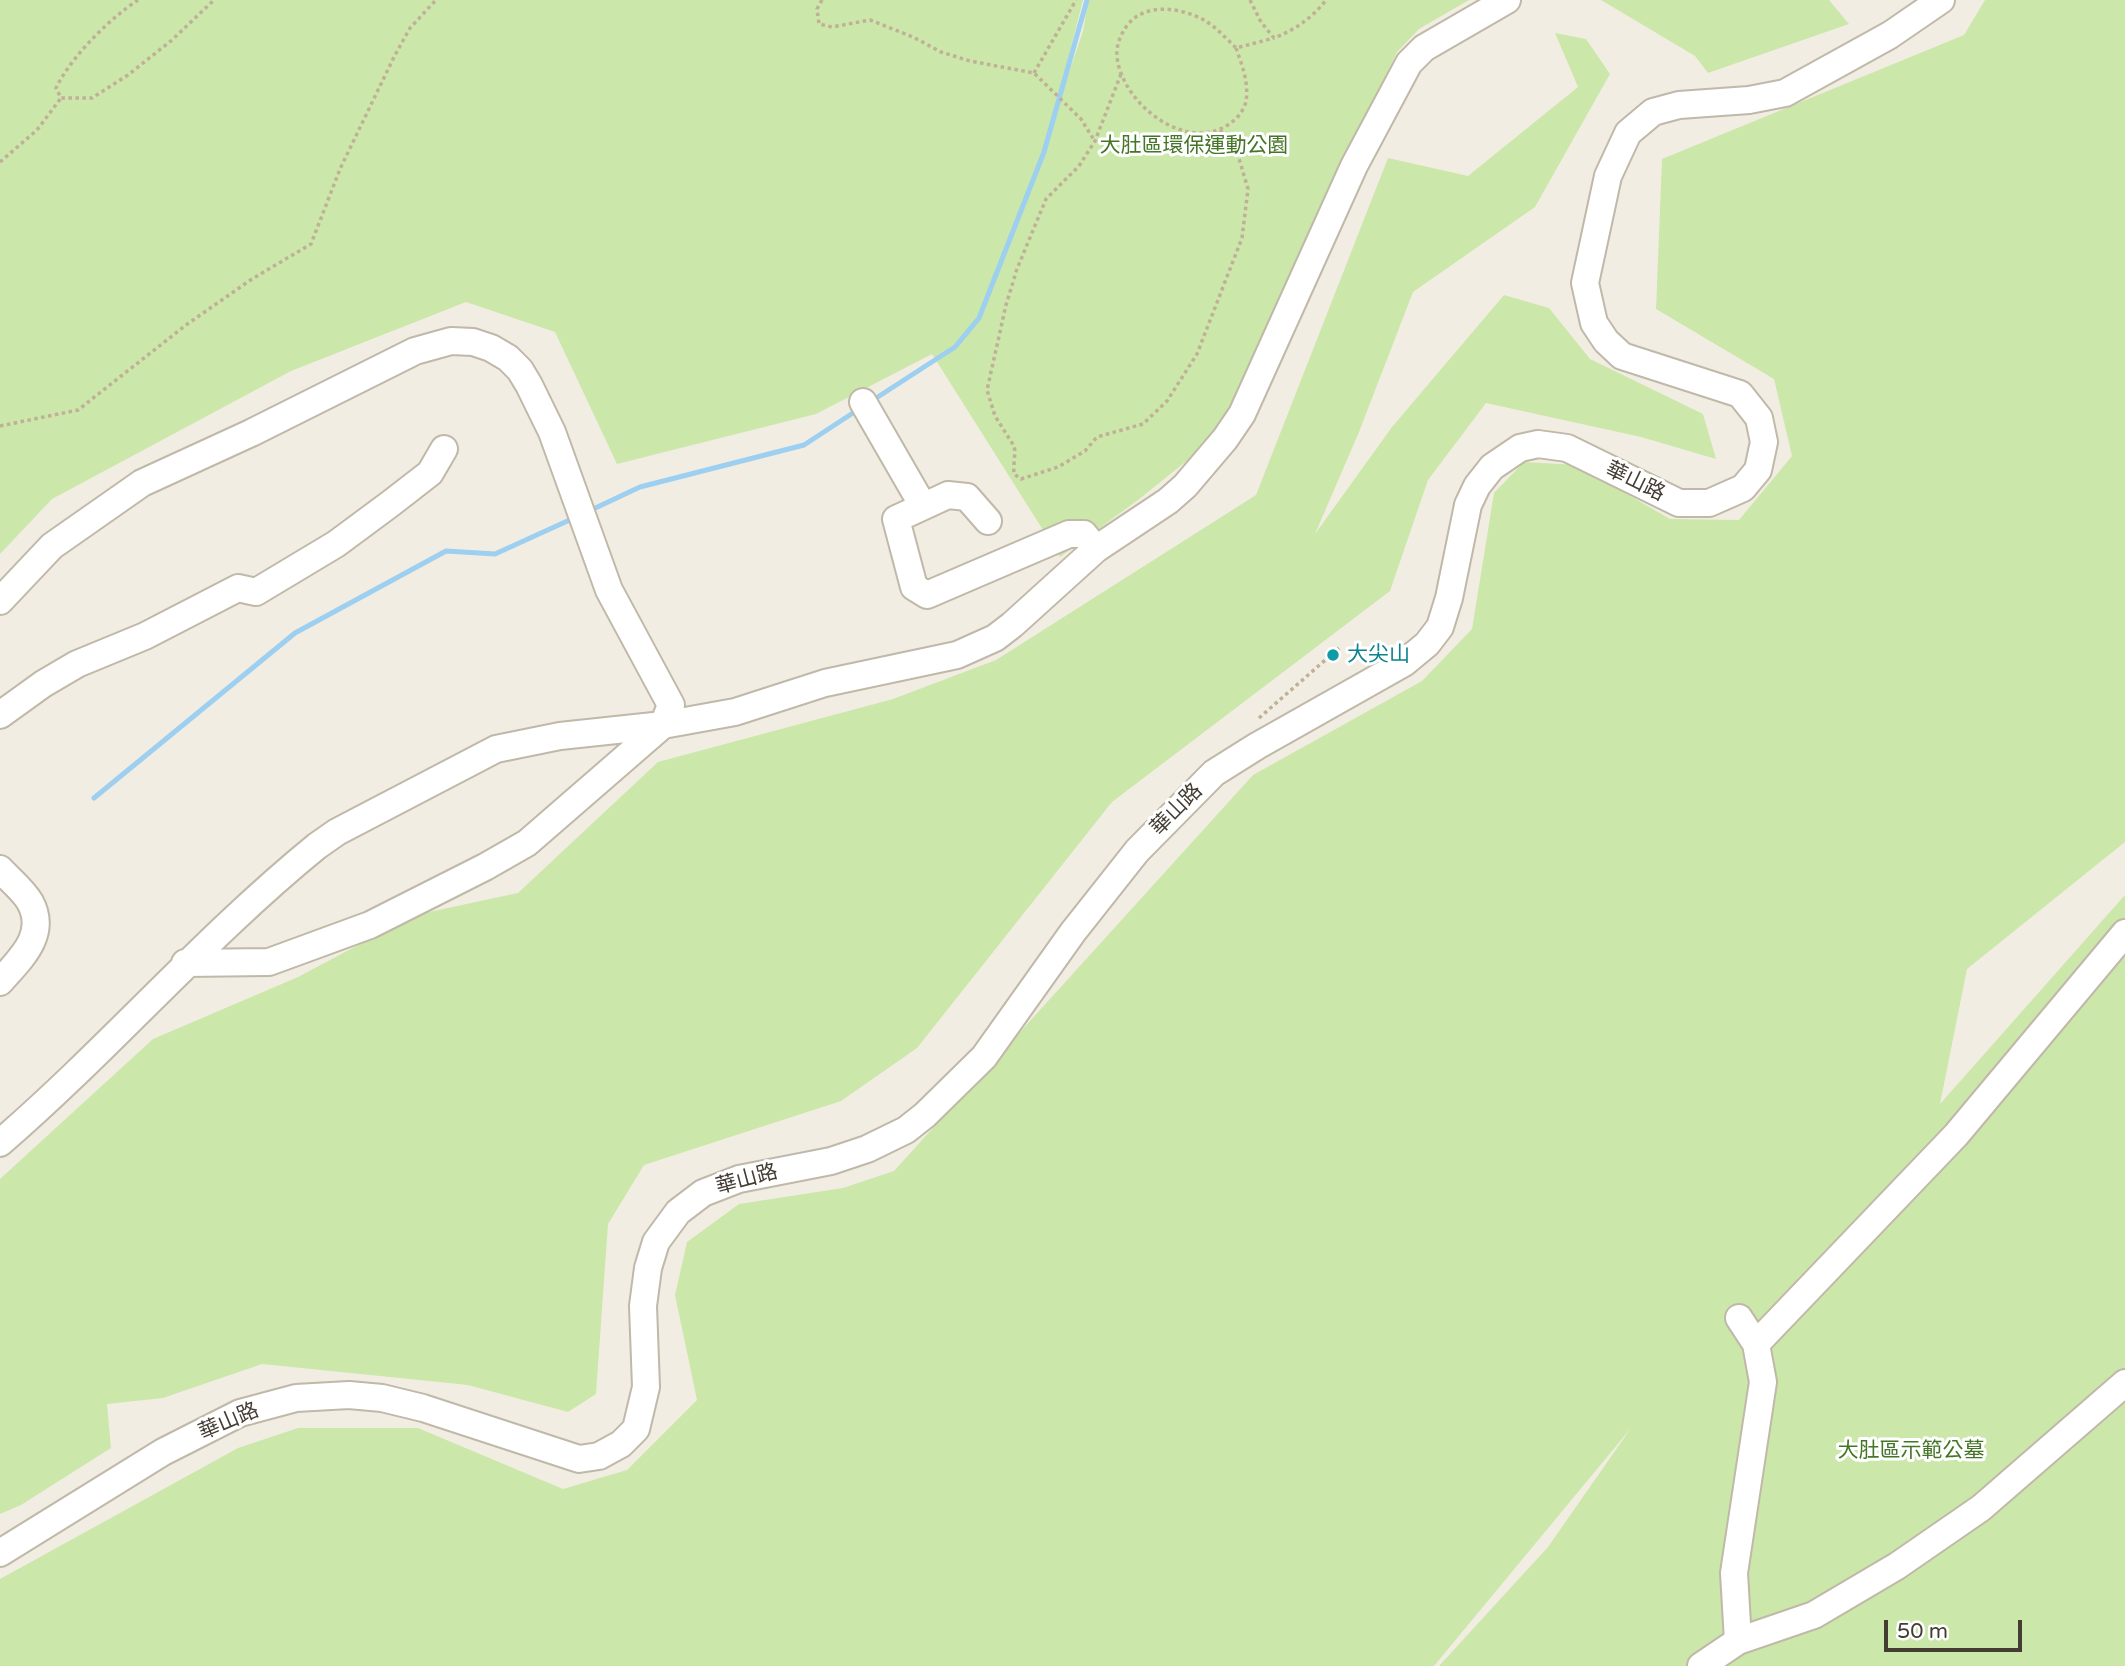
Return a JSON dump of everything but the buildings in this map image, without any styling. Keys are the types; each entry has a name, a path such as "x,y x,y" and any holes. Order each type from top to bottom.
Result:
{"street":[{"path":"0,1143 38,1110 186,963 317,845 496,749 560,736 663,725 735,712 825,682 966,651 995,638 1096,549 1168,501 1185,486 1225,439 1242,414 1354,166 1409,63 1424,48 1507,0"},
{"name":"華山路","path":"0,1553 163,1452 240,1413 296,1398 349,1395 382,1398 423,1408 579,1459 599,1456 621,1444 636,1429 646,1387 643,1306 648,1268 656,1242 678,1212 703,1193 739,1179 831,1161 867,1149 906,1130 925,1115 984,1057 1073,932 1137,851 1214,773 1404,663 1427,644 1440,627 1449,598 1468,505 1477,486 1492,467 1521,448 1538,444 1567,448 1679,503 1709,503 1743,488 1758,470 1764,442 1759,418 1740,394 1622,356 1606,341 1594,323 1585,283 1608,176 1628,133 1653,112 1679,105 1749,100 1785,93 1890,35 1941,0"},
{"path":"0,601 52,546 142,483 251,433 415,351 451,341 473,342 508,358 529,385 552,432 609,590 671,705 663,725 527,843 370,925 269,962 186,963"},
{"path":"863,402 923,506"},
{"path":"0,715 43,684 77,664 145,636 238,588 256,592 292,572 337,544 429,473 444,449"},
{"path":"988,522 967,497 948,495 896,519 914,587 928,595 1069,534 1084,534 1096,549"},
{"path":"0,869 29,901 36,931 34,941 26,953 0,982"},
{"path":"1756,1344 1956,1135 2125,933"},
{"path":"1738,1641 1734,1573 1763,1382 1756,1344 1739,1318"},
{"path":"1701,1666 1738,1641 1814,1615 1897,1566 1981,1508 2125,1383"}],"path":[{"path":"61,98 56,88 63,73 102,30 138,0"},
{"path":"61,98 92,97 128,75 172,40 214,0"},
{"path":"0,426 78,410 186,325 252,279 311,244 340,169 394,57 410,28 436,0"},
{"path":"822,0 817,9 819,24 832,27 870,20 913,37 941,52 970,61 1034,73 1081,120 1095,141"},
{"path":"1034,73 1076,0"},
{"path":"1250,0 1261,22 1274,38"},
{"path":"1237,48 1297,29 1317,13 1326,0"},
{"path":"1168,9 1185,12 1204,21 1237,48 1247,86 1246,103 1235,120 1220,130 1193,132 1172,128 1154,118 1121,74 1117,55 1120,37 1132,19 1145,11 1168,9"},
{"path":"1121,74 1095,141 1079,166 1046,199 1017,269 996,343 986,390 995,416 1016,451 1012,462 1014,474 1021,480 1058,467 1085,451 1097,437 1143,424 1167,401 1197,354 1242,238 1248,189 1238,155 1220,130"},
{"path":"0,162 37,130 61,98"},
{"path":"1258,719 1339,648"}],"green space":[{"name":"大肚區環保運動公園","path":"0,0 1083,0 1053,119 1083,31 1088,0 1469,0 1419,29 1397,52 1222,423 1194,455 1060,557 932,354 816,414 617,464 555,332 466,302 291,371 52,499 0,554"},
{"path":"1601,0 1829,0 1849,24 1708,73 1695,56"},
{"name":"大肚區示範公墓","path":"1985,0 2125,0 2125,842 1967,969 1940,1104 2125,895 2125,1666 1439,1666 1548,1547 1631,1428 1434,1666 0,1666 0,1579 238,1448 298,1428 418,1428 563,1489 627,1470 697,1400 675,1295 687,1242 739,1204 843,1188 894,1171 1253,775 1422,681 1472,629 1494,493 1524,462 1577,465 1670,519 1739,520 1792,456 1774,379 1656,309 1662,159 1964,35"},
{"path":"1555,33 1586,39 1610,74 1535,207 1413,292 1359,432 1315,534 1392,427 1504,295 1549,308 1590,359 1703,414 1716,459 1641,437 1486,403 1428,480 1390,591 1112,802 917,1048 841,1101 644,1165 608,1224 596,1394 568,1412 468,1385 262,1364 163,1398 107,1404 111,1448 21,1505 0,1514 0,1179 153,1039 298,977 415,915 518,893 658,762 893,699 996,660 1256,495 1388,158 1468,176 1578,87"}],"waterway":[{"path":"870,402 955,347 979,318 1044,152 1087,0"},
{"path":"589,511 640,487 804,445 859,409"},
{"path":"94,798 295,633 446,551 495,554 574,518"}],"place":[{"name":"大尖山","path":"1333,655"}]}
